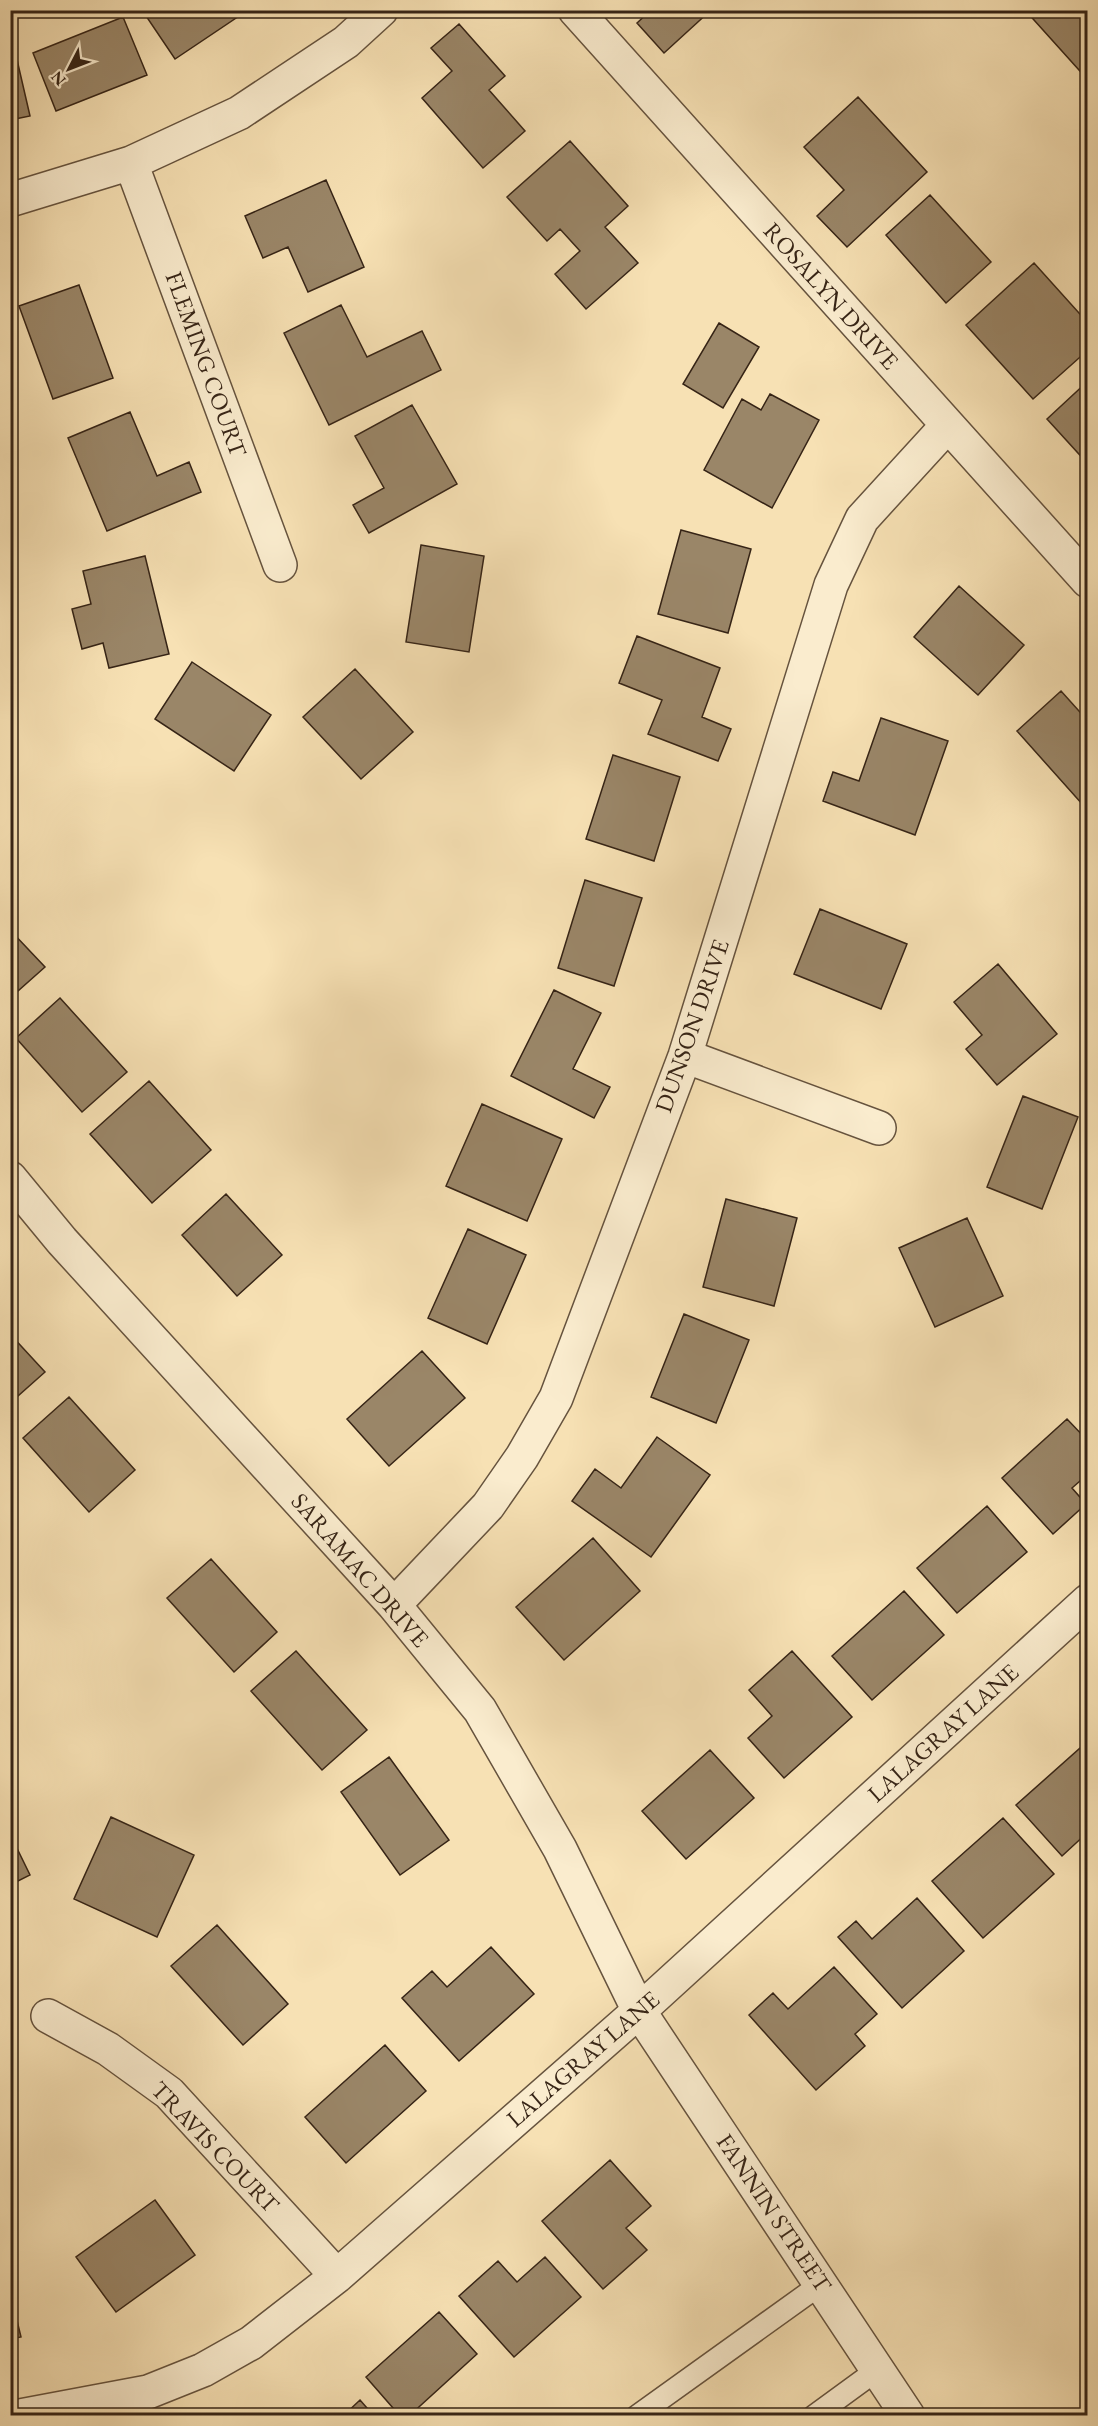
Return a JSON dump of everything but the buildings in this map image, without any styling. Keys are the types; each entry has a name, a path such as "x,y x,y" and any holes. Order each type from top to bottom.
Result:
{"street":[{"path":"10,200 131,163 239,113 346,42 381,10"},
{"name":"ROSALYN DRIVE","path":"575,10 1088,581"},
{"name":"FLEMING COURT","path":"131,163 280,565"},
{"name":"DUNSON DRIVE","path":"394,1605 488,1506 522,1457 556,1398 685,1056 831,585 862,519 947,426"},
{"path":"685,1056 879,1128"},
{"name":"SARAMAC DRIVE","path":"10,1178 63,1241 394,1605 480,1710 560,1849 639,2011"},
{"name":"LALAGRAY LANE","path":"20,2415 154,2404 203,2370 251,2343 337,2276 639,2011 1088,1601"},
{"name":"FANNIN STREET","path":"639,2011 908,2415"},
{"name":"TRAVIS COURT","path":"48,2016 108,2049 169,2092 337,2276"}],"lane":[{"path":"637,2415 821,2284"},
{"path":"814,2415 878,2370"}]}
